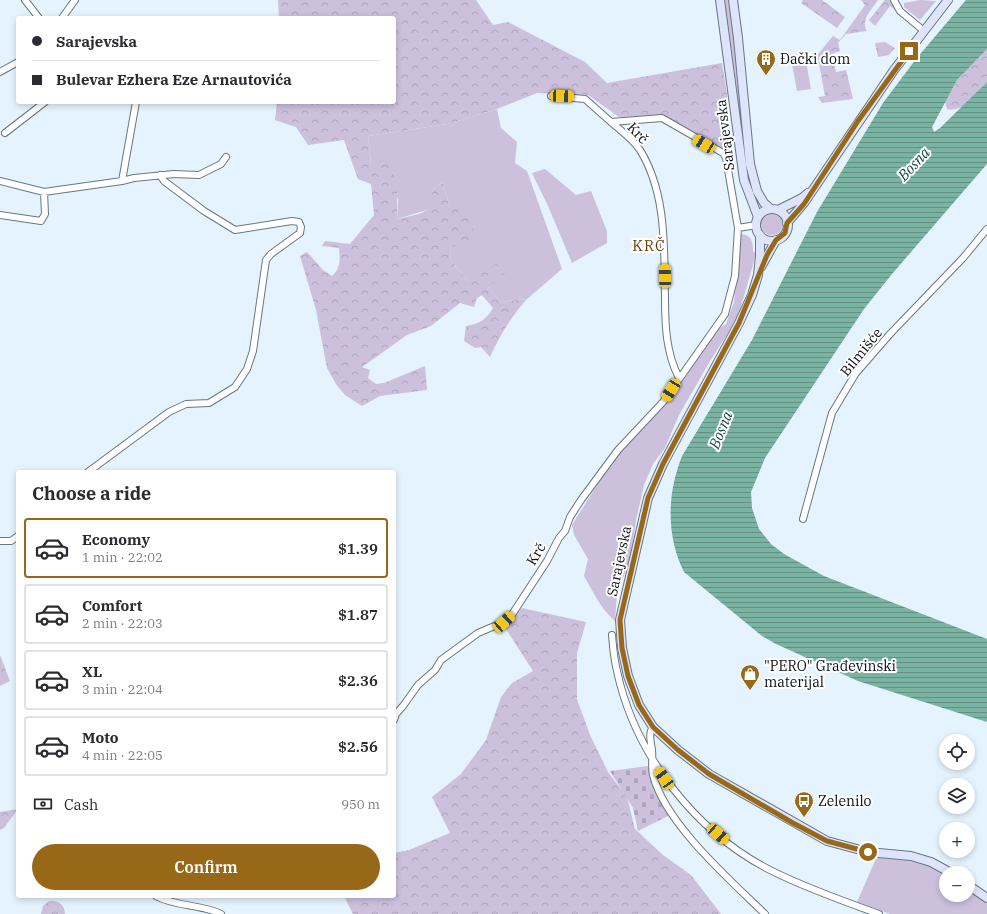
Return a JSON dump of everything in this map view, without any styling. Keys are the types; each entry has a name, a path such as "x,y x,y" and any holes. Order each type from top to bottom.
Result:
{"main road":[{"name":"Sarajevska","path":"720,0 744,180 757,221"},
{"name":"Sarajevska","path":"733,0 750,164 757,191 764,203 774,210"},
{"path":"787,223 798,211 815,187 869,105 948,0"},
{"path":"774,210 784,214 787,223 785,233 776,240 767,240 760,235 757,221 763,211 774,210 802,198 815,187"},
{"name":"Sarajevska","path":"758,275 760,235"},
{"name":"Sarajevska","path":"776,240 758,275 752,295 739,323 663,464 648,498 641,522 638,542 620,620 622,648 628,676 639,705 653,727 678,750 709,774 827,841 868,852 910,856 931,862 939,866"},
{"path":"975,890 987,898"}],"street":[{"path":"25,0 37,16"},
{"path":"63,16 75,0"},
{"path":"894,0 900,11 924,31"},
{"path":"0,72 16,63"},
{"path":"551,96 585,99 612,122"},
{"path":"5,133 42,104"},
{"path":"122,181 136,104"},
{"name":"Krč","path":"396,714 418,685 435,670 441,660 478,633 504,622 511,616 547,562 559,538 565,531 570,517 581,500 618,450 663,402 725,314 735,276 738,228 726,158 723,153 662,118 612,122"},
{"name":"Krč","path":"612,122 639,148 651,173 659,200 665,244 666,332 674,368 679,378"},
{"path":"0,181 44,192 160,175 199,175 221,164 226,157"},
{"path":"91,470 169,412 186,404 210,403 235,387 247,369 253,351 266,260 271,254 300,233 302,227 299,222 292,221 235,230 192,202 164,181 160,175"},
{"path":"0,215 41,221 45,214 44,192"},
{"path":"738,228 757,221"},
{"name":"Bilmišće","path":"803,519 832,413 856,373 890,334 963,258 987,229"},
{"path":"0,541 11,541 16,537"},
{"path":"612,635 616,671 626,704 652,759 671,787 700,819 726,842 772,871 821,893 879,914"},
{"path":"653,727 650,736 653,777 671,813 704,852 765,914"},
{"path":"160,898 211,909 221,914"}],"green space":[{"path":"278,0 476,0 493,25 508,22 585,62 607,83 722,63 727,94 726,135 731,151 726,151 708,144 661,116 619,117 588,95 537,93 497,109 448,124 368,136 371,165 388,164 397,180 397,219 419,214 429,209 433,190 442,182 450,206 469,208 474,239 450,248 451,261 468,281 496,264 508,270 488,287 500,302 527,299 506,326 490,357 481,347 475,348 464,341 466,326 475,324 482,320 493,308 482,295 477,298 474,307 460,303 431,326 407,335 362,367 370,370 368,378 376,384 384,383 425,366 427,390 380,396 362,406 345,395 336,384 327,368 316,310 300,256 307,252 323,270 332,276 335,273 340,260 339,248 322,246 325,241 350,244 374,215 371,184 358,179 344,140 308,145 296,127 275,120 277,104 396,104 396,16 279,16"},
{"path":"724,0 728,0 734,34 746,161 754,190 752,191 746,173 736,83"},
{"path":"803,0 822,0 845,17 837,28 801,3"},
{"path":"861,0 878,0 866,19 865,27 867,31 846,34 838,43 840,51 832,54 836,72 846,70 853,99 822,103 818,97 825,96 818,58 811,59 819,53 833,36 840,40 865,5"},
{"path":"885,0 891,0 898,10 896,11 890,6 875,26 869,20"},
{"path":"920,0 936,1 920,20 904,7 904,3"},
{"path":"885,42 895,48 889,55 878,57 875,43"},
{"path":"987,49 987,82 964,105 959,108 947,109 945,102 957,80"},
{"path":"806,61 811,89 797,91 792,64"},
{"path":"497,109 501,128 517,142 515,163 527,171 562,269 527,299 500,302 488,287 468,281 451,261 450,206 442,182 433,190 430,209 397,219 398,199 371,165 368,136 448,124"},
{"path":"545,169 576,195 591,191 607,231 607,243 572,263 548,206 532,173"},
{"path":"772,213 780,216 783,224 780,232 772,235 764,232 761,224 764,216"},
{"path":"741,234 750,237 753,251 756,254 740,310 679,415 665,448 653,464 644,485 636,520 631,557 617,593 615,621 601,606 584,576 588,559 574,535 572,525 609,466 624,447 665,405 687,375 714,332 726,324 734,302"},
{"path":"522,608 586,622 577,653 577,699 590,735 608,772 627,797 635,829 663,855 691,875 721,914 353,914 345,898 396,898 396,853 409,850 450,833 432,797 461,774 486,740 501,697 512,683 533,671 504,626"},
{"path":"0,655 10,681 0,686"},
{"path":"648,766 670,815 638,831 633,808 610,771"},
{"path":"16,809 16,812 4,828 0,830 0,812"},
{"path":"878,854 925,863 939,870 939,902 975,902 975,891 987,898 987,914 890,914 857,902"},
{"path":"49,901 58,902 64,908 65,914 41,914 43,906"}],"water":[{"name":"Bosna","path":"966,0 987,0 987,49 957,80 932,127 934,132 940,128 987,82 987,164 892,274 864,309 765,458 751,492 752,508 759,529 771,544 784,554 824,576 987,639 987,722 858,681 776,644 762,636 684,572 674,544 671,515 673,485 682,456 752,340 817,212 883,103 916,59"}],"place":[{"name":"Đački dom","path":"766,76"},
{"name":"\"PERO\" Građevinski materijal","path":"750,691"},
{"name":"Zelenilo","path":"804,818"}],"district":[{"name":"KRČ","path":"649,246"}],"route":[{"path":"868,852 827,841 793,823 709,774 672,745 653,727 639,705 628,676 622,648 620,620 638,542 641,522 648,498 663,464 739,323 752,295 758,275 767,255 776,240 783,236 787,230 787,223 804,204 858,121 909,51"}]}
